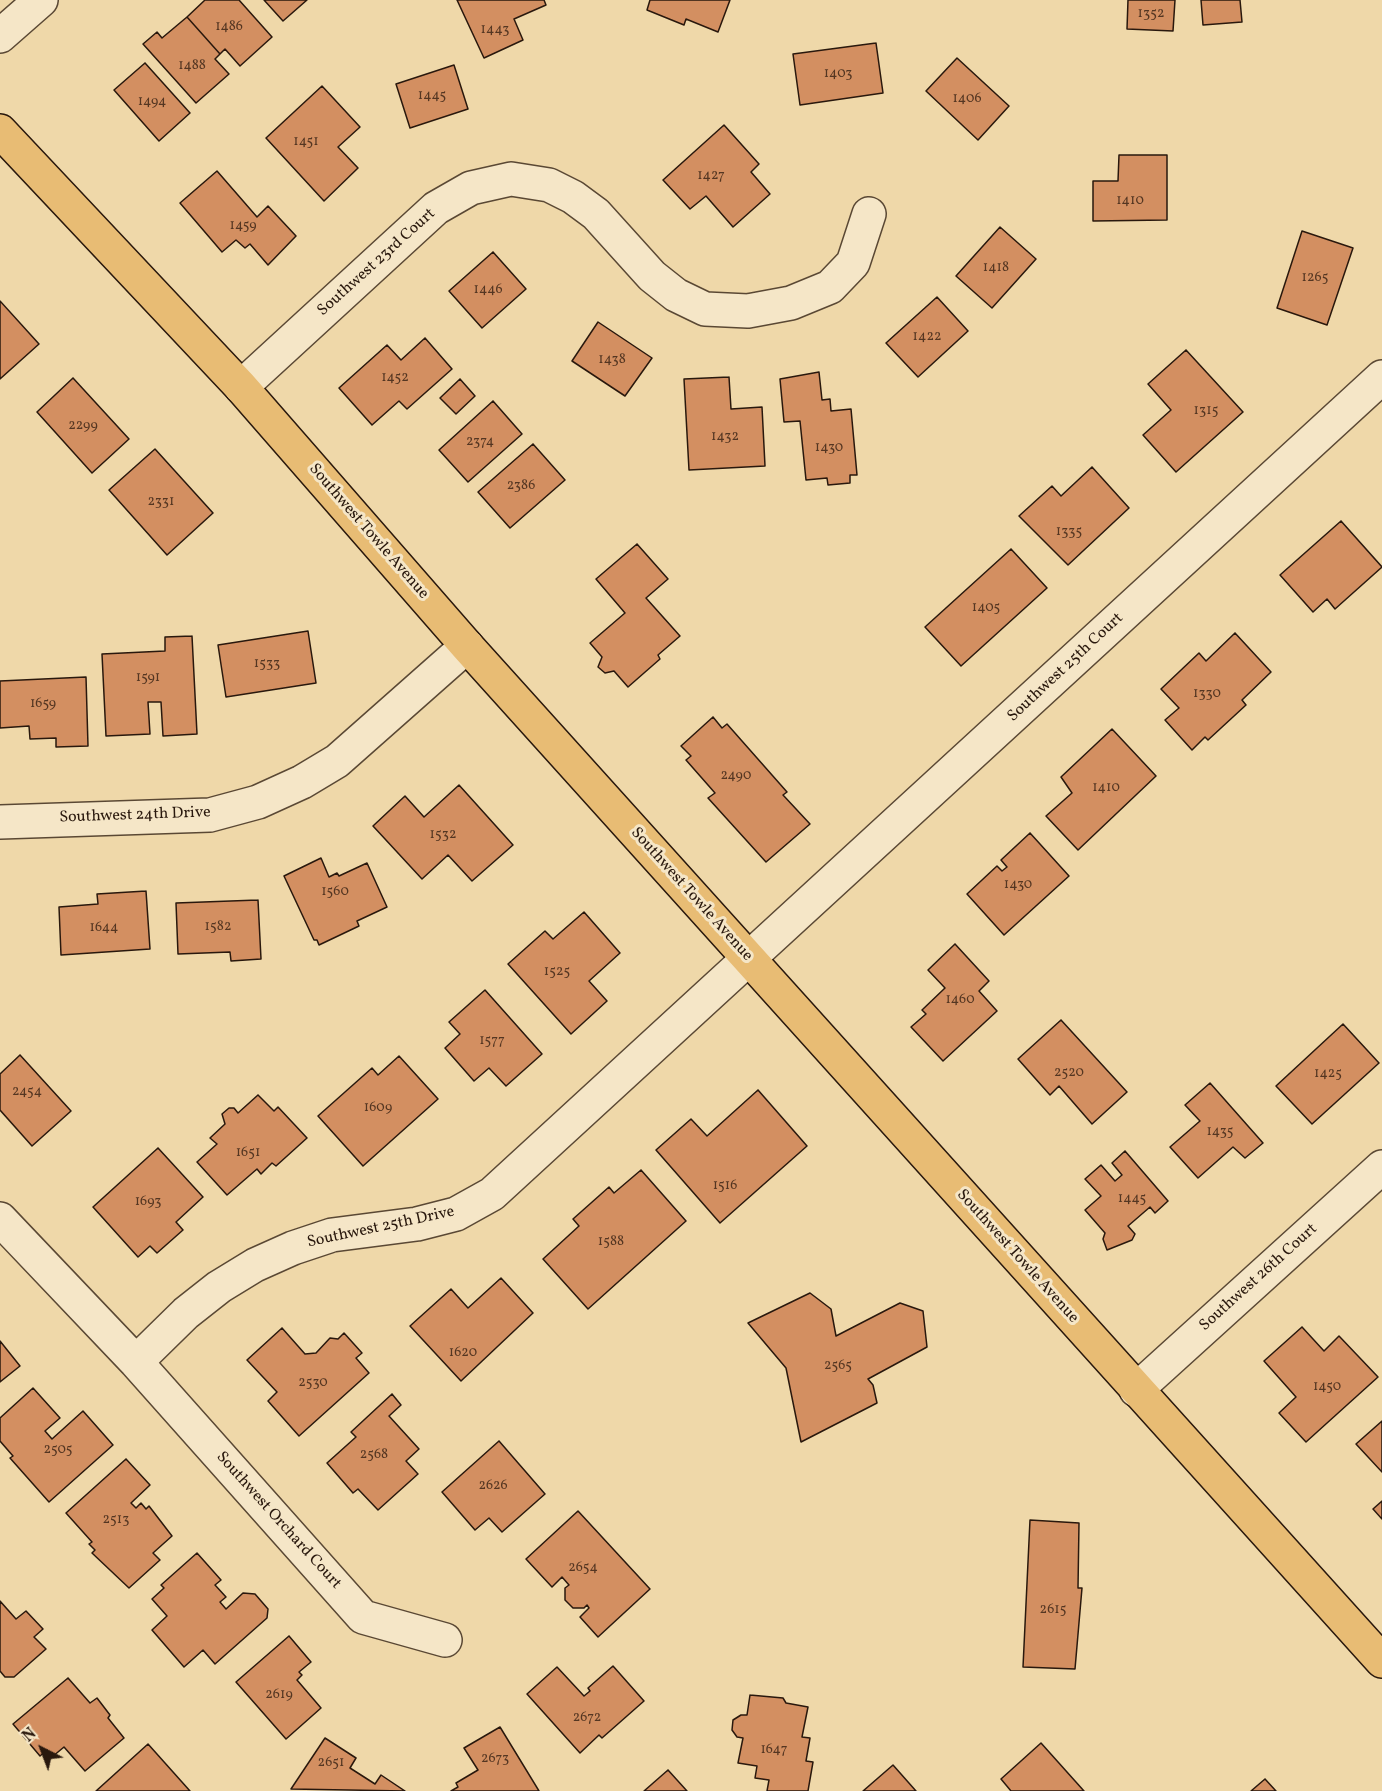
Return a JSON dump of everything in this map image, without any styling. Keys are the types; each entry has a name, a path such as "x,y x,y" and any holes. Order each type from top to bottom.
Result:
{"main road":[{"name":"Southwest Towle Avenue","path":"0,131 241,387 467,646 1382,1661"}],"street":[{"path":"0,36 41,0"},
{"name":"Southwest 23rd Court","path":"241,387 436,208 471,188 510,179 549,185 573,197 596,214 652,276 676,295 705,309 748,311 791,303 830,287 853,263 869,214"},
{"name":"Southwest 25th Court","path":"749,960 1382,377"},
{"name":"Southwest 24th Drive","path":"0,822 210,815 258,802 302,782 338,761 467,646"},
{"name":"Southwest 25th Drive","path":"136,1362 186,1313 219,1287 255,1265 292,1248 332,1235 417,1224 456,1214 492,1194 749,960"},
{"name":"Southwest 26th Court","path":"1136,1390 1382,1167"},
{"name":"Southwest Orchard Court","path":"0,1219 136,1362 363,1617 445,1640"}],"building":[{"path":"205,0 239,0 272,37 240,66 225,49 220,54 187,17"},
{"path":"264,0 307,0 283,21"},
{"path":"457,0 544,0 546,5 514,19 523,40 484,58"},
{"path":"650,0 730,0 718,32 686,19 684,25 647,10"},
{"path":"1128,0 1175,0 1173,31 1127,29"},
{"path":"1201,0 1240,0 1242,22 1203,25"},
{"path":"187,17 220,54 215,59 229,74 196,103 143,44 157,32 162,38"},
{"path":"876,43 883,93 800,105 793,54"},
{"path":"957,58 1009,106 978,140 926,91"},
{"path":"145,63 190,113 159,141 114,90"},
{"path":"454,65 468,109 410,128 396,84"},
{"path":"322,86 360,127 338,147 358,168 324,201 266,138"},
{"path":"724,125 759,164 751,172 770,194 733,227 706,196 690,209 663,180"},
{"path":"1119,155 1167,155 1167,220 1093,221 1093,181 1118,181"},
{"path":"217,171 257,217 268,206 296,236 268,265 250,244 245,248 236,240 222,252 180,203"},
{"path":"1000,227 1036,259 992,308 956,276"},
{"path":"1302,231 1353,248 1327,325 1277,308"},
{"path":"493,252 526,289 482,328 449,291"},
{"path":"937,297 968,331 918,377 886,343"},
{"path":"0,301 39,344 0,379"},
{"path":"598,322 652,358 625,396 572,361"},
{"path":"425,338 452,369 407,409 399,401 372,425 339,388 387,345 401,360"},
{"path":"1186,350 1243,412 1176,472 1143,435 1171,410 1148,384"},
{"path":"819,372 822,400 830,399 831,411 851,409 857,475 850,475 850,483 828,485 827,478 806,480 800,421 784,422 780,379"},
{"path":"729,377 731,409 762,407 765,466 689,470 684,379"},
{"path":"73,378 129,439 92,473 37,412"},
{"path":"460,379 475,396 456,414 440,398"},
{"path":"493,401 522,434 468,482 439,450"},
{"path":"533,444 565,480 510,528 478,492"},
{"path":"155,449 213,513 167,555 109,490"},
{"path":"1092,467 1129,508 1068,565 1019,516 1052,486 1061,496"},
{"path":"1341,521 1382,567 1335,609 1327,599 1313,612 1280,575"},
{"path":"637,544 668,579 646,598 680,636 658,655 660,659 628,687 614,671 605,673 598,667 602,657 590,643 625,613 596,579"},
{"path":"1011,549 1047,588 961,666 925,627"},
{"path":"308,631 316,683 226,697 218,645"},
{"path":"1235,633 1271,672 1242,700 1246,705 1208,740 1205,737 1192,750 1165,720 1179,708 1161,689 1199,653 1206,661"},
{"path":"192,636 197,734 163,736 161,702 148,702 150,734 106,736 102,654 165,651 165,637"},
{"path":"86,677 88,746 56,747 56,738 30,739 29,726 0,728 0,681"},
{"path":"713,717 722,728 727,724 787,792 783,795 810,824 766,862 708,798 715,793 686,760 691,756 681,746"},
{"path":"1112,729 1156,776 1078,850 1046,816 1072,793 1061,777"},
{"path":"459,785 513,845 472,881 448,855 422,879 373,826 405,796 424,817"},
{"path":"1030,833 1069,876 1004,935 967,894 997,866 1002,871 1007,867 1001,860"},
{"path":"321,858 329,877 337,873 339,876 367,863 387,907 357,921 359,926 319,945 317,940 314,940 284,876"},
{"path":"146,891 150,949 61,955 59,907 98,904 97,894"},
{"path":"258,900 261,959 231,961 230,952 178,954 176,903"},
{"path":"584,912 620,953 589,981 607,1001 571,1034 508,964 545,931 553,939"},
{"path":"955,944 989,981 979,991 997,1011 943,1061 911,1027 926,1014 922,1010 945,988 928,970"},
{"path":"485,990 542,1054 506,1086 489,1068 474,1081 445,1048 460,1034 449,1022"},
{"path":"1061,1020 1127,1092 1092,1124 1059,1086 1050,1095 1018,1059"},
{"path":"1343,1024 1379,1063 1312,1124 1276,1086"},
{"path":"20,1055 71,1111 32,1146 0,1110 0,1074"},
{"path":"399,1056 438,1099 363,1166 318,1116 372,1068 378,1075"},
{"path":"1210,1083 1263,1143 1245,1158 1233,1147 1198,1178 1170,1147 1200,1121 1185,1105"},
{"path":"758,1090 807,1146 720,1223 656,1150 691,1119 707,1136"},
{"path":"258,1095 274,1111 278,1107 307,1138 276,1166 272,1163 261,1174 257,1169 227,1195 197,1162 217,1144 210,1138 225,1124 222,1114 229,1108 234,1108 238,1113"},
{"path":"158,1148 203,1197 176,1222 183,1230 157,1253 150,1246 138,1257 93,1207"},
{"path":"1125,1151 1168,1201 1155,1213 1150,1207 1128,1226 1135,1234 1132,1240 1107,1250 1103,1239 1105,1233 1085,1210 1101,1196 1085,1179 1101,1165 1115,1181 1122,1175 1112,1163"},
{"path":"641,1170 686,1221 588,1309 543,1259 579,1226 573,1219 609,1187 614,1193"},
{"path":"501,1278 533,1313 461,1381 410,1326 451,1289 468,1308"},
{"path":"810,1293 831,1309 836,1336 900,1303 923,1311 927,1347 868,1379 873,1385 877,1403 801,1442 786,1368 748,1323"},
{"path":"1302,1327 1324,1351 1339,1336 1378,1377 1306,1442 1279,1413 1296,1397 1264,1361"},
{"path":"282,1328 305,1354 316,1353 330,1338 338,1339 344,1333 362,1353 356,1358 369,1373 299,1436 268,1401 277,1392 247,1360"},
{"path":"0,1341 20,1366 0,1382"},
{"path":"33,1388 60,1418 45,1431 52,1439 83,1411 113,1445 49,1502 10,1458 13,1456 0,1441 0,1418"},
{"path":"392,1394 401,1405 389,1416 419,1449 406,1461 418,1474 378,1510 358,1489 353,1493 327,1463 356,1437 351,1432"},
{"path":"1382,1421 1382,1472 1356,1444"},
{"path":"499,1441 545,1494 502,1532 489,1518 475,1530 442,1492"},
{"path":"126,1459 150,1485 131,1503 136,1508 141,1503 146,1509 149,1506 172,1536 153,1553 160,1560 129,1588 92,1553 95,1550 89,1544 92,1542 66,1513"},
{"path":"1382,1501 1382,1519 1373,1509"},
{"path":"578,1511 650,1589 598,1637 580,1617 589,1608 587,1605 584,1608 573,1608 565,1600 565,1588 569,1585 562,1577 552,1587 526,1559"},
{"path":"1030,1520 1079,1523 1078,1588 1082,1588 1075,1669 1023,1667"},
{"path":"197,1553 221,1580 215,1585 226,1597 220,1602 226,1609 243,1593 255,1594 268,1609 267,1618 215,1664 203,1650 184,1667 152,1630 167,1616 152,1599 164,1588 161,1585"},
{"path":"0,1601 16,1619 26,1611 43,1629 34,1637 46,1649 14,1677 5,1677 0,1671"},
{"path":"289,1636 311,1662 299,1672 302,1675 297,1680 321,1708 286,1739 236,1682"},
{"path":"613,1666 644,1701 602,1738 599,1735 580,1753 527,1694 557,1667 584,1696 590,1691 588,1688"},
{"path":"68,1678 90,1703 97,1698 110,1715 108,1718 124,1738 85,1771 64,1747 52,1757 47,1750 40,1756 13,1724"},
{"path":"750,1695 783,1698 786,1703 808,1707 802,1737 810,1738 806,1761 813,1762 808,1791 767,1791 769,1780 755,1778 757,1766 738,1763 743,1738 737,1737 732,1730 733,1720 741,1715 747,1715"},
{"path":"500,1727 539,1791 451,1791 458,1787 456,1783 478,1770 464,1748"},
{"path":"325,1738 356,1758 350,1768 375,1784 381,1775 405,1791 291,1789"},
{"path":"1041,1743 1084,1791 1011,1791 1001,1779"},
{"path":"148,1744 190,1791 96,1791"},
{"path":"893,1765 916,1791 863,1791"},
{"path":"668,1770 687,1791 644,1791"},
{"path":"1265,1779 1276,1791 1251,1791"}]}
